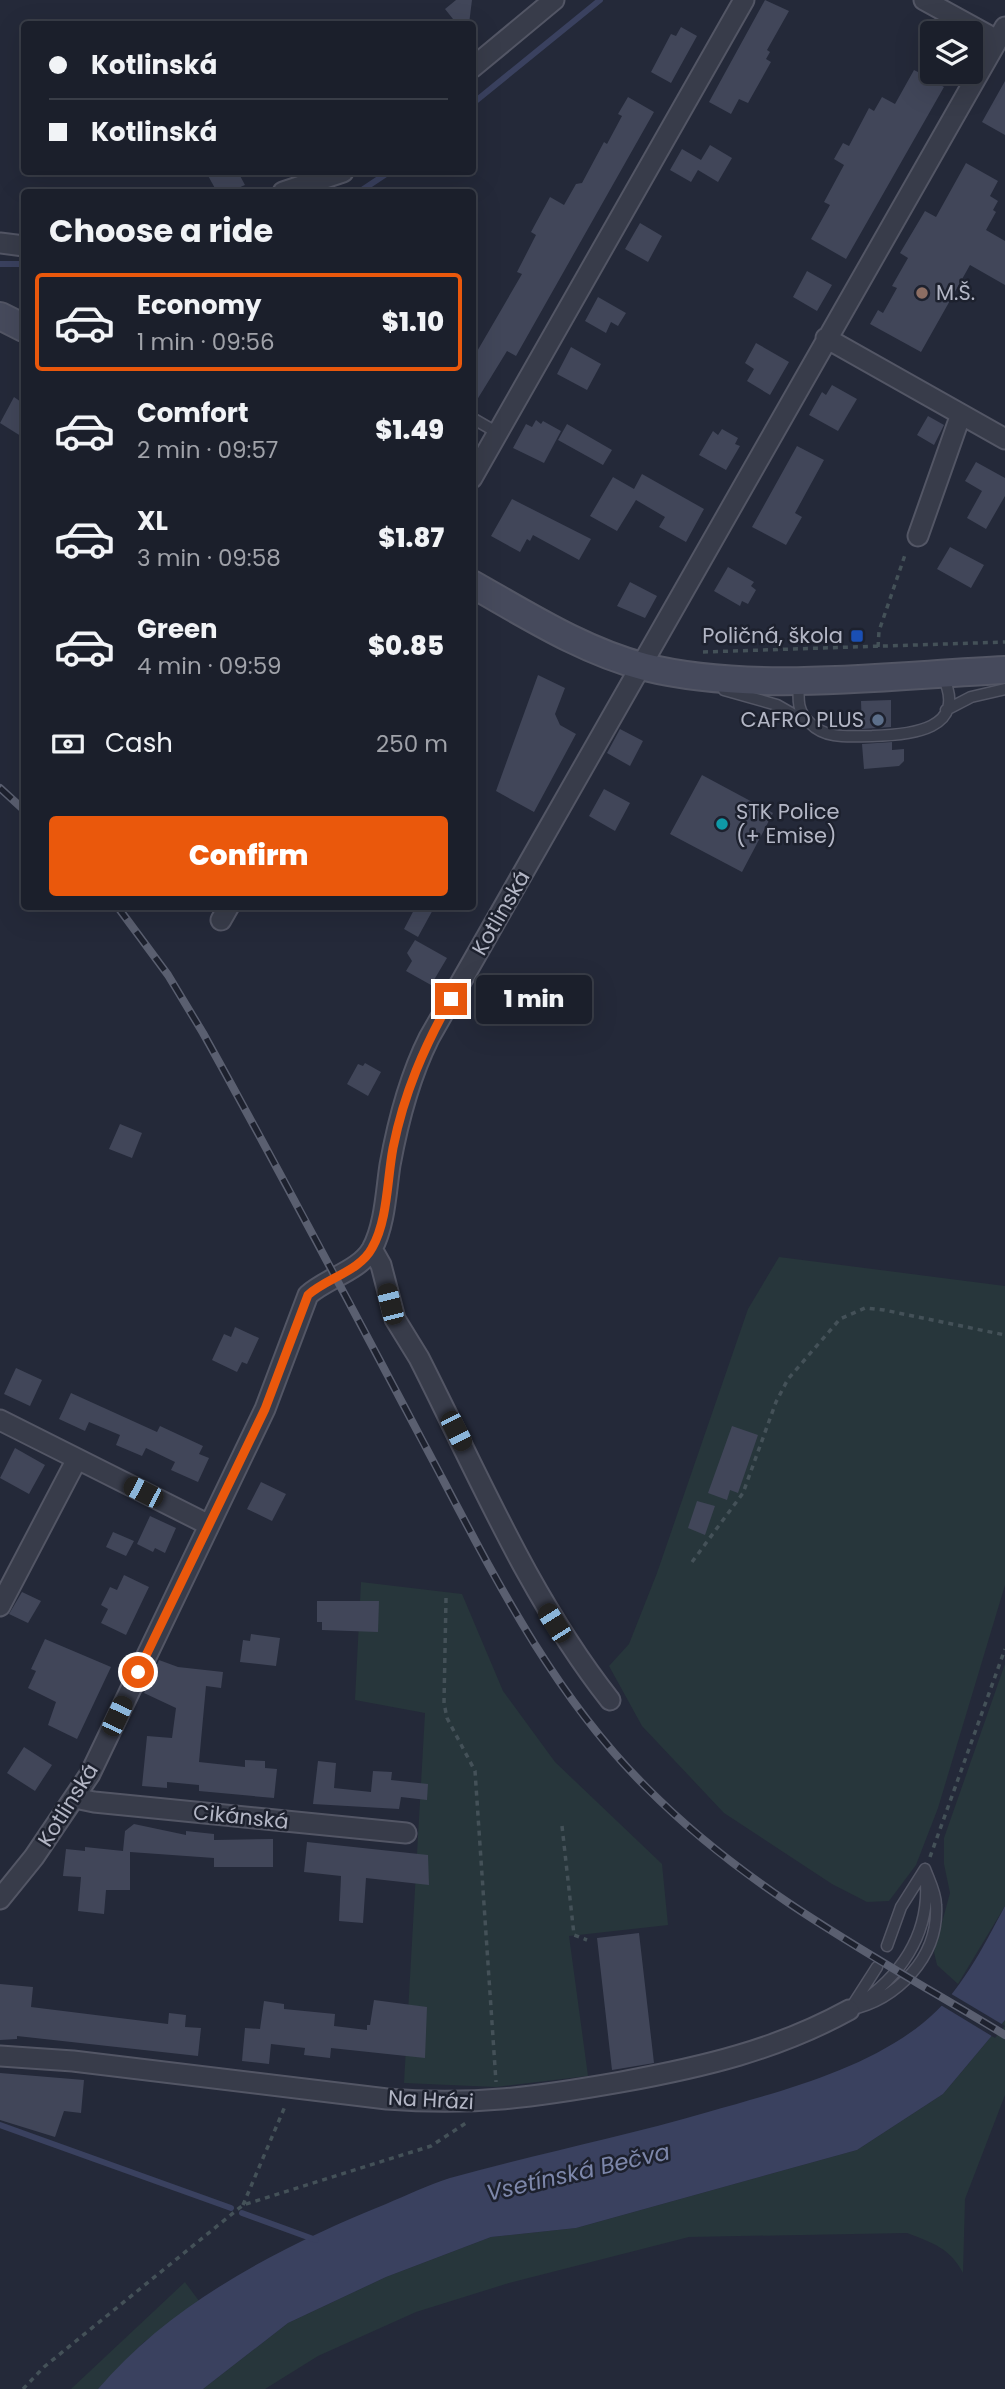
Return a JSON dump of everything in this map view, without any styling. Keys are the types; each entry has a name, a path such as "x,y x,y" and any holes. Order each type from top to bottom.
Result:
{"main road":[{"path":"0,316 21,326"},
{"path":"476,586 564,635 642,666 692,664 799,679 1005,670"}],"street":[{"path":"476,65 554,0"},
{"path":"476,471 744,0"},
{"path":"924,0 1001,33"},
{"name":"Kotlinská","path":"0,1899 34,1857 75,1798 265,1409 308,1295 322,1283 358,1264 372,1249 379,1228 402,1111 419,1058 642,666 663,624 1001,33"},
{"path":"292,189 334,175"},
{"path":"0,243 21,246"},
{"path":"826,338 1005,439"},
{"path":"918,536 961,414"},
{"path":"372,1249 382,1265 395,1319 419,1358 545,1607 579,1661 610,1700"},
{"path":"0,1420 209,1525"},
{"path":"0,1606 77,1459"},
{"name":"Cikánská","path":"75,1798 407,1833"},
{"name":"Na Hrázi","path":"0,2056 73,2061 433,2103 497,2102 714,2064 772,2045 849,2010"}],"lane":[{"path":"476,420 498,433"},
{"path":"692,664 724,690 777,705 838,737 910,735 926,730 938,721 946,710 949,697 942,673"},
{"path":"799,679 797,704 812,725"},
{"path":"946,710 979,694 1005,689"},
{"path":"887,1946 901,1907 925,1869"},
{"path":"849,2010 886,1982 919,1938 927,1902 925,1869"},
{"path":"849,2010 877,1967"}],"path":[{"path":"877,647 878,631 910,542 918,536"},
{"path":"692,664 877,647 1005,642"},
{"path":"692,1562 743,1493 776,1402 788,1379 840,1319 865,1308 1005,1335"},
{"path":"23,2389 44,2367 243,2205 431,2146 497,2102 475,1771 447,1718 444,1703 446,1598"},
{"path":"925,1869 940,1835 1005,1649"},
{"path":"562,1826 574,1935 587,1940"},
{"path":"243,2205 286,2106 290,2087"}],"shaded area":[{"path":"779,1257 1005,1286 1005,1585 938,1808 916,1865 889,1901 867,1902 832,1884 724,1813 642,1726 609,1666 629,1644 657,1573 748,1309"},
{"path":"361,1582 462,1594 503,1691 555,1762 662,1864 668,1925 569,1936 588,2076 496,2087 404,2083 425,1713 355,1700"},
{"path":"1005,1664 1005,1906 958,1984 937,1965 934,1952 950,1893 944,1864 944,1838"},
{"path":"1005,2020 1005,2095 965,2199 963,2273 946,2252 933,2243 907,2233 689,2237 509,2283 416,2312 318,2356 265,2389 203,2389 288,2323 386,2277 491,2237 576,2228 857,2150 943,2094"},
{"path":"185,2282 199,2301 144,2342 98,2389 71,2389"}],"water":[{"name":"Vsetínská Bečva","path":"1005,1906 1005,2020 943,2094 857,2150 576,2228 491,2237 386,2277 288,2323 203,2389 98,2389 127,2358 194,2303 269,2258 347,2220 450,2178 764,2096 820,2078 874,2054 923,2023 948,1998 970,1969"}],"pier":[{"path":"948,1992 1005,2026 995,2038 939,2004"}],"building":[{"path":"456,0 472,0 469,21 455,21 445,9"},
{"path":"765,0 789,11 767,50 770,52 766,59 771,62 748,103 739,99 731,114 709,102"},
{"path":"681,27 697,36 671,83 651,72 671,34 676,36"},
{"path":"914,70 920,73 920,84 938,84 944,87 846,259 811,239 830,205 824,202 844,165 834,159 843,143 849,146 869,108 874,111 882,97 895,104"},
{"path":"1005,81 1005,135 982,122"},
{"path":"628,97 654,112 516,356 507,351 476,401 476,353 522,274 517,272 536,235 531,232 550,197 564,205 576,184 582,183 604,142 607,144 622,116 618,114"},
{"path":"710,145 732,158 718,182 698,170 691,182 670,170 682,149 701,160"},
{"path":"966,163 998,181 990,196 998,201 993,210 996,212 986,230 1005,241 1005,285 970,265 921,352 870,324 878,310 883,313 897,288 892,286 908,258 900,253 925,211 936,217"},
{"path":"208,175 240,175 245,185 236,189 215,189"},
{"path":"640,223 662,236 648,262 625,249"},
{"path":"807,271 832,285 817,311 793,297"},
{"path":"598,297 626,313 618,326 611,322 606,333 585,321"},
{"path":"756,343 789,362 770,395 747,381 754,369 745,363"},
{"path":"571,347 601,364 587,390 557,374"},
{"path":"832,385 857,399 838,431 809,415 822,392 826,395"},
{"path":"14,397 21,402 21,436 0,423"},
{"path":"928,416 944,425 934,445 917,435"},
{"path":"536,420 561,431 544,463 513,448 526,424 532,427"},
{"path":"567,424 612,450 603,465 558,440"},
{"path":"722,429 738,438 735,444 740,446 726,470 699,455 713,431 718,435"},
{"path":"797,446 824,460 795,513 802,517 786,545 752,527"},
{"path":"976,462 1005,478 1005,496 986,529 967,518 982,491 965,481"},
{"path":"642,474 704,509 686,542 659,527 665,517 636,500 617,531 590,516 613,477 634,489"},
{"path":"512,499 591,539 579,560 533,535 530,541 527,539 520,552 491,536"},
{"path":"950,547 984,565 971,588 937,569"},
{"path":"728,567 754,582 751,586 756,590 748,604 742,601 740,606 714,591"},
{"path":"630,582 657,596 645,618 617,606"},
{"path":"538,675 565,688 555,714 560,725 576,734 534,812 496,791"},
{"path":"891,700 891,727 862,729 861,701"},
{"path":"620,729 643,741 630,766 607,753"},
{"path":"892,742 892,750 904,749 904,761 899,766 864,769 862,744"},
{"name":"STK Police (+ Emise)","path":"702,775 773,813 742,872 670,834"},
{"path":"604,789 630,803 615,831 589,816"},
{"path":"414,910 433,910 418,937 404,929"},
{"path":"415,940 447,958 431,985 406,971 412,961 407,953"},
{"path":"365,1063 381,1072 368,1096 347,1084 358,1064 363,1066"},
{"path":"120,1124 142,1133 132,1158 109,1149"},
{"path":"235,1327 259,1338 247,1364 242,1362 237,1372 212,1360 224,1334 231,1337"},
{"path":"16,1368 42,1380 30,1406 4,1394"},
{"path":"71,1393 157,1432 160,1426 203,1446 199,1454 209,1458 198,1482 171,1470 175,1462 146,1448 142,1456 116,1445 120,1435 89,1422 85,1431 59,1419"},
{"path":"732,1426 758,1435 738,1493 730,1490 727,1500 708,1493"},
{"path":"15,1448 45,1465 29,1494 0,1478"},
{"path":"261,1482 286,1494 272,1521 247,1509"},
{"path":"697,1501 715,1506 705,1535 688,1528"},
{"path":"150,1516 176,1528 165,1553 155,1548 153,1552 137,1544"},
{"path":"113,1532 134,1541 126,1556 106,1547"},
{"path":"124,1575 149,1587 126,1635 101,1623 108,1609 101,1605 110,1587 117,1590"},
{"path":"22,1592 41,1601 28,1623 9,1614"},
{"path":"317,1601 379,1601 378,1632 322,1630 322,1622 317,1622"},
{"path":"251,1634 280,1638 276,1666 240,1662 243,1640 250,1641"},
{"path":"45,1639 111,1667 77,1739 48,1725 56,1702 28,1688 36,1671 31,1669"},
{"path":"159,1660 178,1667 223,1672 221,1688 206,1686 199,1762 245,1767 245,1760 265,1761 265,1768 277,1769 274,1798 199,1791 199,1785 167,1782 167,1788 142,1786 147,1736 172,1738 176,1708 144,1693"},
{"path":"24,1747 52,1765 35,1791 7,1773"},
{"path":"318,1761 336,1763 334,1788 371,1792 373,1771 392,1772 391,1780 428,1784 427,1800 401,1797 399,1809 313,1804"},
{"path":"134,1824 186,1835 186,1831 214,1834 214,1840 273,1839 273,1867 214,1867 214,1858 130,1852 130,1890 106,1890 104,1914 78,1911 81,1877 63,1876 66,1849 85,1851 85,1847 123,1851 125,1831"},
{"path":"307,1842 428,1855 429,1885 366,1878 363,1923 339,1921 341,1876 304,1872"},
{"path":"639,1933 654,2063 612,2070 597,1938"},
{"path":"0,1984 33,1987 31,2007 168,2024 169,2013 186,2015 185,2027 201,2028 198,2056 17,2036 17,2039 0,2040"},
{"path":"374,2000 427,2007 425,2058 331,2048 330,2058 304,2055 305,2048 271,2044 269,2064 242,2061 245,2028 260,2029 264,2001 284,2004 284,2009 335,2014 334,2026 367,2030"},
{"path":"0,2073 84,2080 81,2113 64,2111 55,2137 0,2120"}],"waterway":[{"path":"476,101 600,0"},
{"path":"364,189 384,175"},
{"path":"0,264 21,264"},
{"path":"0,2125 231,2208"},
{"path":"242,2213 316,2240"}],"railway":[{"path":"0,788 21,807"},
{"path":"120,910 168,975 203,1033 496,1578 549,1667 579,1709 647,1788 729,1860 818,1922 1005,2035"}],"place":[{"name":"M.Š.","path":"922,293"},
{"name":"Poličná, škola","path":"857,636"},
{"name":"CAFRO PLUS","path":"878,720"},
{"name":"STK Police (+ Emise)","path":"722,824"}],"route":[{"path":"138,1672 265,1409 308,1295 322,1283 358,1264 372,1249 379,1228 393,1148 413,1073 451,999"}]}
